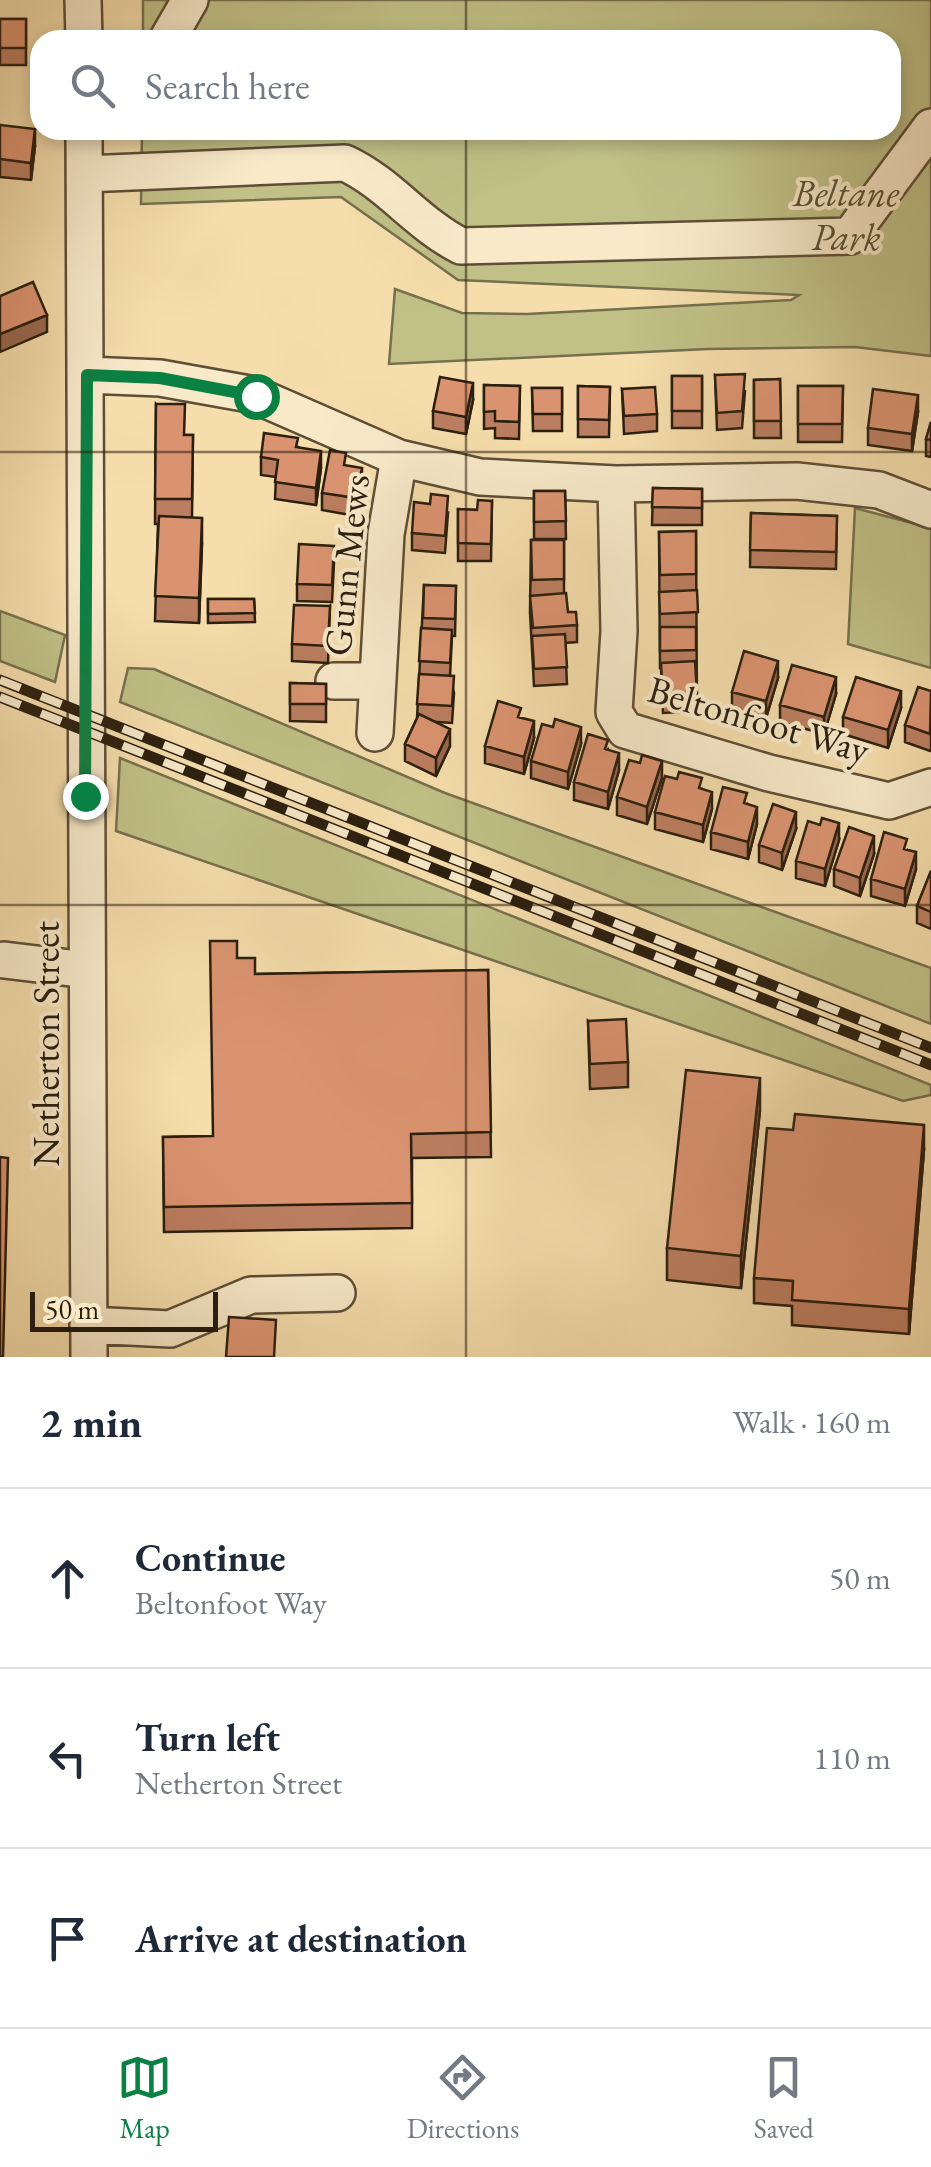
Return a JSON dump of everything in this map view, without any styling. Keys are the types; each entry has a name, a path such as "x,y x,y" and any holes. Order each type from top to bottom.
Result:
{"street":[{"path":"84,0 84,30"},
{"path":"173,30 190,0"},
{"path":"85,174 345,163 377,178 436,234 461,246 850,236 931,128"},
{"name":"Netherton Street","path":"84,140 89,1341"},
{"path":"87,375 160,378 256,396 400,458 480,477 616,484 797,481 879,490 931,510"},
{"name":"Gunn Mews","path":"374,733 386,534 400,458"},
{"name":"Beltonfoot Way","path":"616,484 619,631 614,712 625,730 770,773 889,801 931,786"},
{"name":"Gunn Mews","path":"334,681 377,681"},
{"path":"4,960 87,970"},
{"path":"89,1341 170,1329 251,1295 337,1293"}],"green space":[{"name":"Beltane Park","path":"143,0 931,0 931,356 855,347 708,349 389,364 395,289 462,313 527,314 791,300 799,295 458,280 341,197 141,204 142,140 901,140 901,30 143,30"},
{"path":"855,508 931,528 931,668 848,644"},
{"path":"0,611 65,635 55,682 0,661"},
{"path":"128,668 154,669 445,793 931,968 931,1024 120,702"},
{"path":"120,758 931,1085 931,1095 903,1101 116,831"}],"building":[{"path":"0,19 26,19 26,48 0,48"},
{"path":"0,125 30,128 30,140 34,140 31,163 0,159"},
{"path":"33,282 47,315 0,334 0,296"},
{"path":"745,374 742,411 717,413 715,375"},
{"path":"672,376 702,376 702,411 672,411"},
{"path":"440,377 473,383 466,417 433,411"},
{"path":"780,379 781,421 754,421 754,380"},
{"path":"484,385 520,386 519,422 495,421 495,411 484,412"},
{"path":"578,386 610,387 609,420 578,419"},
{"path":"798,386 843,386 842,424 798,424"},
{"path":"655,387 657,414 624,416 622,389"},
{"path":"532,388 562,388 562,414 533,414"},
{"path":"873,389 918,395 912,434 868,428"},
{"path":"156,404 185,404 184,435 193,435 192,499 155,499"},
{"path":"264,433 298,438 296,447 321,451 316,488 275,482 278,460 261,457"},
{"path":"330,450 346,453 344,465 362,468 356,498 322,493"},
{"path":"653,488 702,489 702,508 652,507"},
{"path":"534,491 565,491 566,521 534,522"},
{"path":"431,494 448,496 445,536 412,533 414,502 430,504"},
{"path":"478,500 492,501 491,544 458,543 458,509 477,510"},
{"path":"751,513 837,516 836,552 750,550"},
{"path":"159,516 202,518 199,598 155,596"},
{"path":"696,531 696,574 660,575 659,532"},
{"path":"531,540 564,540 564,579 532,580"},
{"path":"299,544 334,546 332,585 297,584"},
{"path":"424,585 456,586 455,619 423,618"},
{"path":"697,590 698,612 660,614 659,592"},
{"path":"566,593 568,612 576,612 577,625 533,628 530,596"},
{"path":"208,599 254,599 255,613 208,614"},
{"path":"294,605 330,606 328,646 292,644"},
{"path":"660,627 696,627 696,650 660,651"},
{"path":"421,628 452,630 450,663 419,661"},
{"path":"565,634 567,667 534,669 532,636"},
{"path":"744,651 778,661 766,701 732,692"},
{"path":"695,661 697,694 663,696 661,663"},
{"path":"792,665 836,677 824,717 780,705"},
{"path":"419,674 454,676 452,706 417,704"},
{"path":"856,677 901,691 888,730 843,717"},
{"path":"290,683 326,684 326,704 290,704"},
{"path":"918,687 931,691 930,734 905,725"},
{"path":"498,701 521,708 518,717 534,721 524,757 485,746"},
{"path":"419,714 450,729 436,758 405,744"},
{"path":"555,719 581,727 568,772 531,761 542,724 553,727"},
{"path":"588,734 608,740 605,749 619,753 608,792 574,782"},
{"path":"642,755 662,761 647,807 617,797 629,760 640,763"},
{"path":"679,772 702,778 699,788 712,792 703,825 655,812 665,776 677,779"},
{"path":"723,787 747,793 744,803 757,807 748,842 711,832"},
{"path":"773,804 796,812 782,853 759,845"},
{"path":"822,818 839,823 825,869 796,861 808,821 820,825"},
{"path":"849,827 874,836 860,878 834,869"},
{"path":"884,832 907,839 904,849 916,852 905,889 871,879"},
{"path":"931,871 931,912 917,906"},
{"path":"210,941 237,941 237,958 255,958 255,974 488,970 491,1132 411,1134 412,1203 164,1207 163,1137 213,1136"},
{"path":"626,1019 628,1062 590,1064 588,1021"},
{"path":"686,1070 760,1078 741,1256 667,1248"},
{"path":"795,1114 924,1125 909,1309 792,1300 793,1281 754,1278 767,1128 793,1130"},
{"path":"0,1157 8,1158 3,1357 0,1357"},
{"path":"229,1317 276,1320 274,1357 226,1357"}],"railway":[{"path":"0,680 931,1048"},
{"path":"0,697 931,1065"}],"route":[{"path":"85,796 87,375 160,378 256,396"}]}
